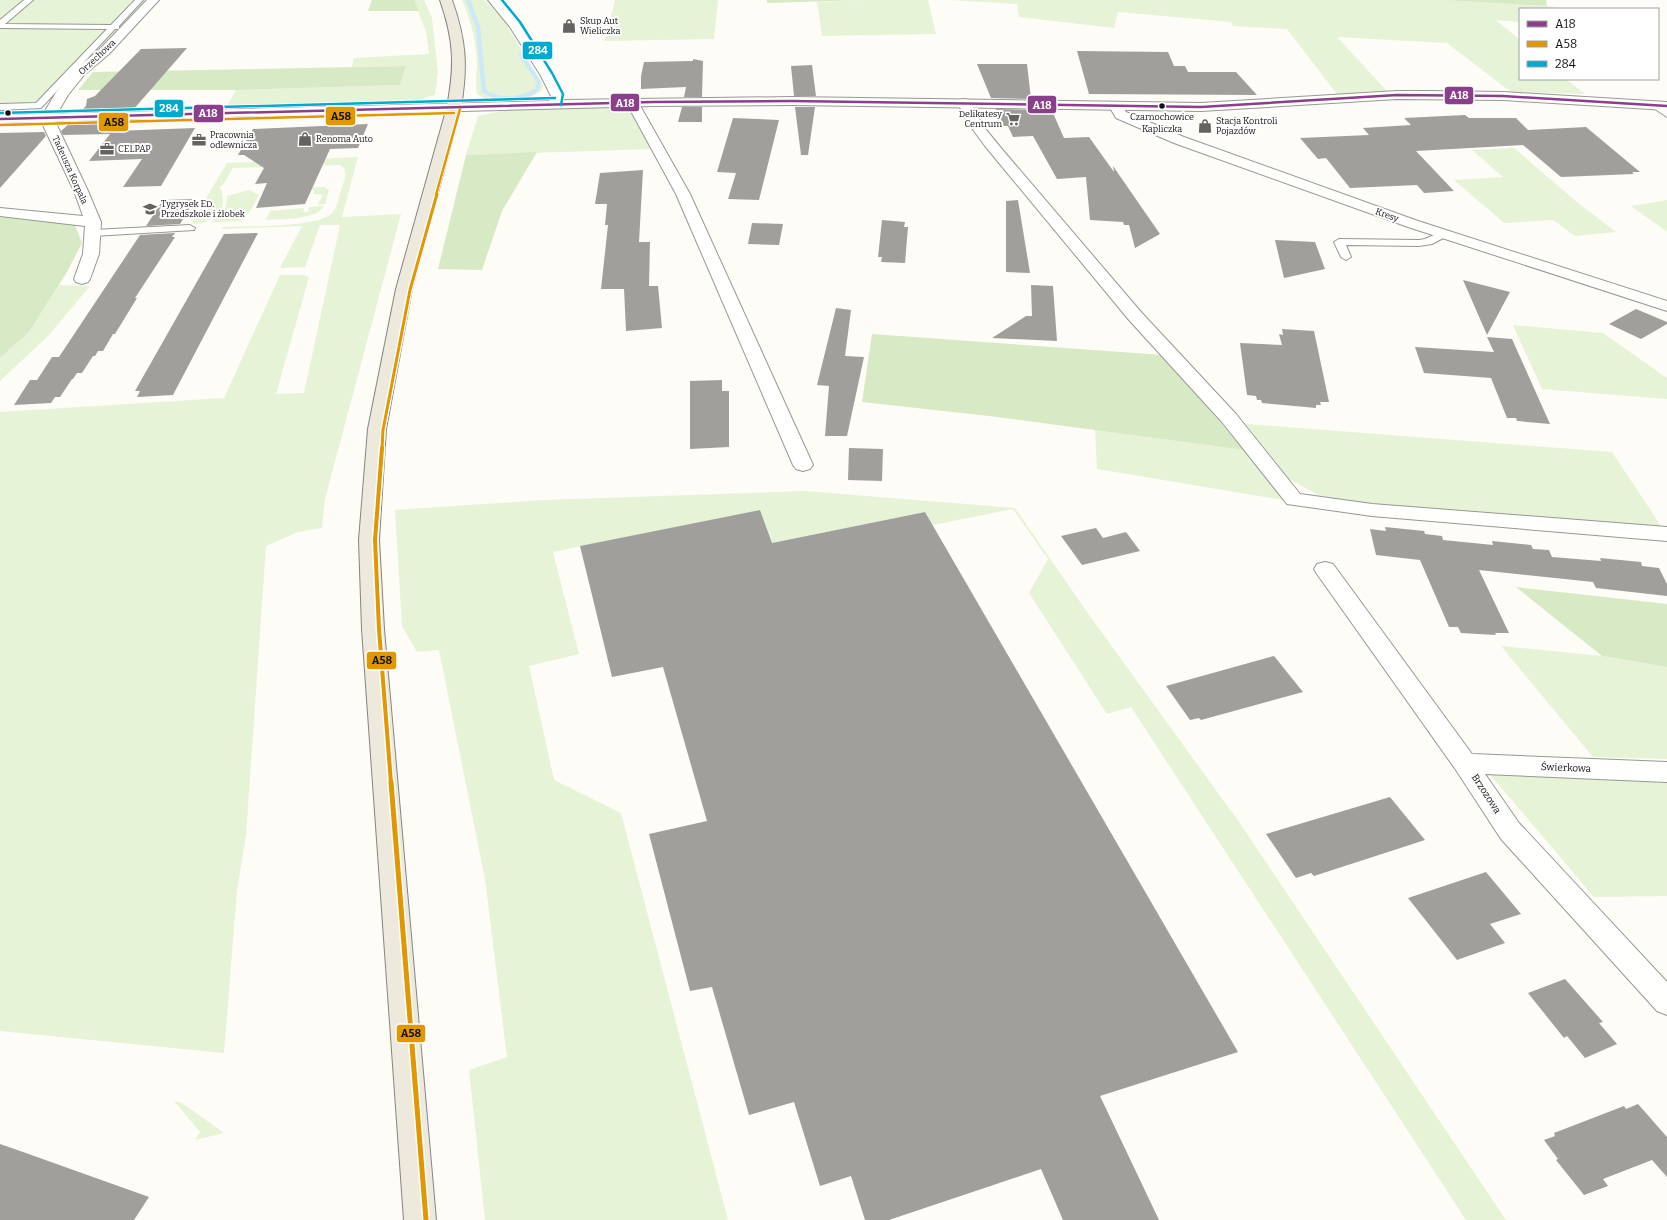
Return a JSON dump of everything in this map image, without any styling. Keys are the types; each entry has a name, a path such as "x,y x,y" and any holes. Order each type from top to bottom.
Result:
{"main road":[{"path":"420,1220 374,628 369,540 377,429 404,289 454,106 460,72 456,31 446,0"}],"street":[{"name":"Orzechowa","path":"47,119 62,94 80,72 105,51 153,0"},
{"path":"494,0 515,25 547,76 557,96 555,104"},
{"path":"0,119 47,119 632,102 792,101 1201,107 1397,95 1503,96 1661,106"},
{"path":"632,102 684,197 803,465"},
{"path":"964,103 971,118 1008,165 1135,316 1229,418 1294,500 1372,510 1667,534"},
{"name":"Kresy","path":"1116,106 1122,115 1155,130 1413,224 1667,306"},
{"name":"Tadeusza Korpala","path":"47,119 82,191 93,227 91,254 82,280"},
{"name":"Tadeusza Korpala","path":"0,212 93,227"},
{"name":"Brzozowa","path":"1325,569 1465,763 1510,831 1667,1002"},
{"name":"Świerkowa","path":"1465,763 1667,772"}],"lane":[{"path":"0,25 30,0"},
{"path":"0,107 38,106 115,27 139,0"},
{"path":"0,25 115,27"},
{"path":"1661,106 1667,114"},
{"path":"93,227 190,228"},
{"path":"1346,257 1339,242 1419,243 1428,242 1443,234"}],"green space":[{"path":"0,0 146,0 39,109 0,109"},
{"path":"372,0 414,0 419,11 368,11"},
{"path":"414,0 424,0 432,18 438,72 435,95 414,101 227,106 236,90 400,85 406,66 352,67 354,58 429,54 426,32"},
{"path":"462,0 485,0 503,19 543,86 542,90 528,97 510,101 492,100 477,94 476,47 468,15"},
{"path":"615,0 718,0 714,39 605,41"},
{"path":"767,0 863,0 767,3"},
{"path":"928,0 936,34 822,36 817,2"},
{"path":"949,0 1443,0 1547,6 1558,8 1519,8 1519,22 1496,20 1519,39 1519,80 1567,80 1585,94 1511,92 1447,43 1337,37 1388,92 1337,94 1287,29 1233,26 1231,22 1118,12 1114,28 1019,17 1017,4"},
{"path":"1443,0 1546,0 1547,6"},
{"path":"406,66 400,85 236,90 78,90 93,72"},
{"path":"629,106 654,149 466,155 478,116 510,109"},
{"path":"1514,148 1578,203 1616,232 1575,236 1553,220 1504,223 1454,180 1503,177 1472,150"},
{"path":"537,152 502,211 482,270 438,269 466,155"},
{"path":"358,157 342,217 401,214 325,499 322,528 298,532 266,546 246,835 237,891 224,1053 0,1031 0,412 224,398 280,275 304,275 309,277 276,394 304,393 340,225 320,225 305,267 280,268 302,226 221,229 224,227 297,224 324,218 332,213 337,204 345,178 345,170 341,165 233,168 223,185 220,187 223,203 221,210 214,217 204,223 193,224 192,222 227,163"},
{"path":"324,187 329,190 325,204 317,205 323,195 313,194 314,190 293,191 297,188"},
{"path":"249,190 259,195 251,210 241,221 212,222 225,210 227,196"},
{"path":"1667,200 1667,232 1631,206"},
{"path":"324,206 320,211 314,214 298,218 266,220 270,211 304,208 303,212 308,212 309,207"},
{"path":"4,215 75,225 82,243 67,272 29,332 0,358 0,218"},
{"path":"59,285 90,286 48,336 0,381 0,358 29,332"},
{"path":"1513,325 1603,333 1667,378 1667,399 1542,389"},
{"path":"872,334 1163,355 1244,450 989,416 862,402"},
{"path":"1246,424 1612,452 1663,529 1353,502 1318,495 1289,479"},
{"path":"1095,430 1244,450 1283,500 1097,469"},
{"path":"805,491 1015,508 1087,612 1239,822 1506,1220 1466,1220 1131,707 1107,714 1029,593 1048,559 1013,509 933,525 925,512 772,543 760,510 553,552 579,654 529,666 554,780 621,813 728,1220 485,1220 469,1070 507,1057 485,879 439,650 417,652 402,626 395,510 544,500"},
{"path":"1516,587 1667,604 1667,667 1602,656"},
{"path":"1501,646 1602,656 1667,667 1667,759 1593,757"},
{"path":"1488,772 1667,779 1667,896 1594,897"},
{"path":"174,1101 182,1103 224,1133 195,1140 200,1132"}],"building":[{"path":"187,48 133,110 81,111 86,106 87,99 95,96 141,49"},
{"path":"1077,51 1168,52 1174,66 1185,66 1188,72 1236,72 1257,95 1089,94"},
{"path":"693,59 703,61 702,97 684,97 686,87 641,89 641,76 644,62 693,61"},
{"path":"977,64 1027,64 1031,99 991,98"},
{"path":"812,65 816,96 794,96 791,66"},
{"path":"682,107 702,107 702,122 678,122"},
{"path":"795,107 815,107 808,155 801,155"},
{"path":"996,109 1032,110 1033,114 1053,113 1064,138 1089,137 1114,172 1113,166 1160,234 1135,248 1129,225 1124,225 1123,222 1090,220 1086,177 1057,179 1033,136 1013,137 1008,126 1003,126"},
{"path":"1465,115 1469,118 1516,118 1528,130 1586,127 1640,172 1632,172 1634,174 1561,177 1523,145 1416,151 1454,191 1424,193 1417,185 1350,188 1326,158 1318,159 1300,138 1369,135 1363,128 1411,125 1404,118"},
{"path":"733,118 779,120 759,200 728,199 736,173 717,172"},
{"path":"123,121 115,131 195,128 161,186 123,187 142,159 89,161 110,134 63,135 61,131 70,123"},
{"path":"368,124 358,148 330,149 305,204 256,208 267,183 255,184 264,168 244,155 238,155 253,129"},
{"path":"44,132 46,136 0,188 0,133"},
{"path":"643,170 639,242 650,242 649,286 658,286 662,328 626,331 624,289 601,289 608,225 605,225 607,204 595,204 600,173"},
{"path":"195,199 180,224 146,226 163,200"},
{"path":"1018,200 1030,273 1006,272 1006,201"},
{"path":"882,220 905,222 904,227 908,227 905,263 881,262 882,257 878,257"},
{"path":"752,223 783,224 779,245 748,244"},
{"path":"175,233 172,237 175,237 135,298 137,298 115,334 113,334 103,351 98,351 95,356 93,356 82,373 77,373 60,397 55,397 51,403 14,405 30,380 37,380 52,357 59,357 140,235"},
{"path":"258,233 173,395 137,397 140,391 135,391 224,234"},
{"path":"1275,240 1315,242 1325,269 1284,278"},
{"path":"1463,280 1510,292 1487,335"},
{"path":"1031,285 1053,286 1057,341 992,338 1026,316 1032,316"},
{"path":"836,308 851,310 845,356 864,357 847,436 825,436 829,386 817,385"},
{"path":"1636,309 1667,322 1667,324 1641,339 1609,324"},
{"path":"1282,329 1314,331 1329,402 1320,402 1321,405 1316,405 1316,408 1262,403 1261,400 1257,400 1256,396 1247,395 1240,343 1282,345 1279,334 1283,335"},
{"path":"1487,337 1512,339 1550,424 1517,421 1516,418 1507,418 1491,378 1424,373 1415,347 1494,352"},
{"path":"722,380 722,391 729,391 729,447 690,449 690,381"},
{"path":"849,448 883,449 882,481 848,480"},
{"path":"760,510 772,543 925,512 1238,1052 1100,1096 1159,1220 1063,1220 1041,1169 889,1220 865,1220 851,1176 820,1186 794,1102 749,1115 712,987 690,991 649,834 707,821 663,667 612,677 580,546"},
{"path":"1385,527 1424,531 1425,534 1442,536 1443,540 1493,545 1492,541 1531,545 1533,549 1549,550 1552,557 1601,561 1600,558 1641,562 1642,566 1659,568 1667,584 1667,596 1596,588 1593,582 1479,570 1509,633 1495,633 1496,635 1461,633 1458,627 1449,627 1420,560 1376,555 1370,529 1386,531"},
{"path":"1096,528 1103,538 1126,532 1140,551 1082,565 1061,536"},
{"path":"1274,656 1303,692 1201,720 1199,718 1190,720 1166,686"},
{"path":"1390,797 1425,840 1314,876 1311,873 1296,878 1266,834"},
{"path":"1486,872 1521,914 1490,924 1505,943 1457,960 1408,898"},
{"path":"1565,979 1603,1022 1599,1023 1617,1044 1585,1058 1567,1036 1564,1038 1528,993"},
{"path":"1638,1104 1667,1137 1667,1177 1652,1160 1603,1179 1608,1186 1584,1195 1556,1160 1558,1159 1544,1140 1555,1136 1554,1133 1624,1106 1626,1109"},
{"path":"0,1144 149,1197 134,1220 0,1220"}],"waterway":[{"path":"468,0 478,27 484,91 497,97 517,98 537,90 539,82 521,55"}],"transit line":[{"name":"284","path":"502,0 520,22 552,73 563,94 561,105"},
{"name":"A18","path":"0,119 652,102 792,101 1201,107 1397,95 1503,96 1667,106"},
{"name":"284","path":"0,113 555,98"},
{"name":"A58","path":"426,1220 379,629 375,540 383,430 410,290 460,109"},
{"name":"A58","path":"0,125 454,113"}],"place":[{"name":"Skup Aut Wieliczka","path":"569,26"},
{"name":"Czarnochowice Kapliczka","path":"1162,106"},
{"name":"Delikatesy Centrum","path":"1013,119"},
{"name":"Stacja Kontroli Pojazdów","path":"1205,126"},
{"name":"Renoma Auto","path":"305,139"},
{"name":"Pracownia odlewnicza","path":"199,140"},
{"name":"CELPAP","path":"107,149"},
{"name":"Tygrysek ED. Przedszkole i żłobek","path":"150,209"}]}
